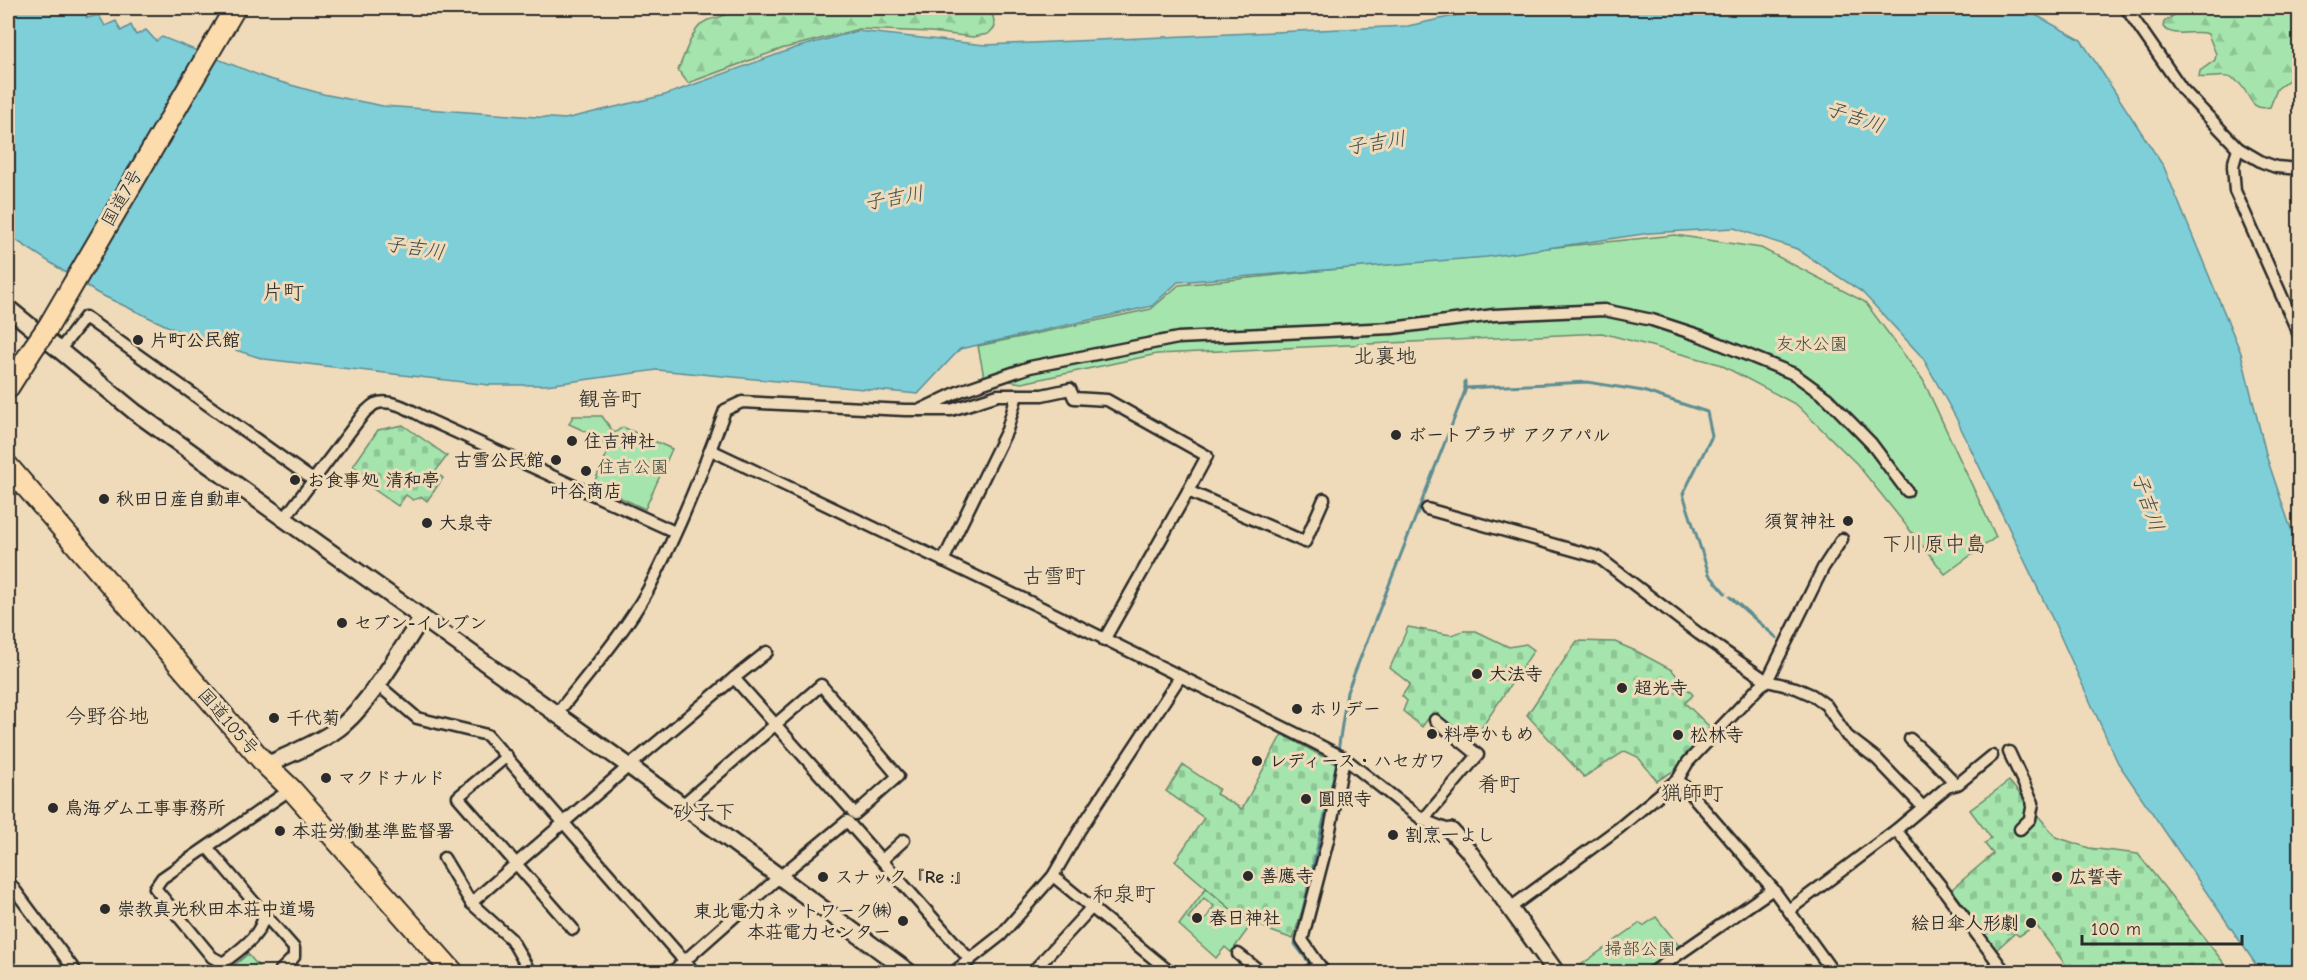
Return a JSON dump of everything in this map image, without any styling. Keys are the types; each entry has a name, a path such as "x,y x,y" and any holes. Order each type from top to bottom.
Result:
{"highway":[{"name":"国道7号","path":"8,388 48,327 235,8"},
{"name":"国道105号","path":"8,466 266,765 291,789 453,972"}],"street":[{"path":"2126,8 2182,89 2238,148 2276,167 2300,169"},
{"path":"2238,148 2233,165 2235,190 2300,337"},
{"path":"8,308 135,412 629,766 909,972"},
{"path":"920,410 960,391 1030,368 1178,338 1392,328 1450,319 1604,310 1652,320 1701,336 1794,374 1827,398 1871,443 1907,491"},
{"path":"59,351 85,317 313,480"},
{"path":"556,715 623,629 647,591 711,450 725,410 742,402 951,410 998,395 1042,395 1070,389 1074,398 1107,400 1207,456 1104,640"},
{"path":"943,561 1007,430 1017,395"},
{"path":"284,519 364,413 376,404 388,403 405,407 675,532"},
{"path":"711,450 1344,758 1423,820 1451,831 1468,850 1556,972"},
{"path":"1188,491 1305,542 1324,499"},
{"path":"1427,509 1598,557 1681,621 1767,681 1796,688 1826,705 1847,736 1877,759 1923,807"},
{"path":"1510,908 1619,828 1678,779 1688,762 1767,681 1823,568 1842,539"},
{"path":"266,765 343,725 376,684 421,619"},
{"path":"471,903 629,766 767,652"},
{"path":"954,972 1015,921 1053,876 1079,831 1180,677"},
{"path":"681,806 774,725 821,685 898,776 855,814 774,725 734,678"},
{"path":"376,684 417,718 487,735 694,972"},
{"path":"1423,820 1479,755 1435,720"},
{"path":"1910,739 1956,784"},
{"path":"2009,752 2033,803 2030,819 2020,829"},
{"path":"507,756 458,797 573,929"},
{"path":"1789,910 1896,830 1947,787 1956,784 1992,756"},
{"path":"1308,972 1322,969 1302,939 1328,840 1344,758"},
{"path":"1678,779 1773,889 1833,972"},
{"path":"264,914 263,924 248,943 223,963 212,957 155,888 162,878 291,789"},
{"path":"672,972 847,820 970,960"},
{"path":"1896,830 1941,885 2005,972"},
{"path":"882,860 904,840"},
{"path":"207,847 294,948 294,957 279,972"},
{"path":"444,858 471,903 511,939 530,972"},
{"path":"1053,876 1170,972"},
{"path":"8,881 76,972"},
{"path":"1653,972 1773,889"},
{"path":"1037,967 1091,908"},
{"path":"1238,954 1261,972"}],"green space":[{"path":"727,8 984,8 993,16 995,27 988,34 973,37 931,32 859,29 781,49 688,83 678,70 693,35 702,23 726,14"},
{"path":"2185,8 2299,8 2299,72 2277,89 2270,107 2263,108 2254,105 2243,87 2234,79 2199,77 2200,71 2215,60 2216,54 2208,34 2179,33 2168,31 2163,27 2164,22"},
{"name":"友水公園","path":"1675,235 1761,248 1865,302 1923,380 1996,537 1945,574 1857,464 1797,405 1719,364 1602,333 1157,354 1022,383 984,377 978,346 1151,309 1179,285"},
{"name":"住吉公園","path":"573,416 602,416 614,433 623,427 672,449 645,509 593,485 610,447 603,443 604,440 569,424"},
{"path":"403,425 447,456 435,472 443,478 427,501 422,497 413,500 406,495 398,506 362,481 366,475 353,466 378,430"},
{"path":"1408,627 1451,635 1463,631 1476,631 1509,647 1526,644 1534,650 1470,745 1430,716 1422,727 1403,711 1407,701 1402,696 1410,684 1390,668"},
{"path":"1577,641 1615,642 1638,652 1672,670 1693,695 1685,703 1712,729 1675,770 1657,781 1638,757 1625,751 1584,777 1527,715"},
{"path":"1282,734 1338,765 1321,850 1293,939 1271,931 1232,910 1175,861 1204,818 1166,791 1183,765 1219,789 1216,794 1242,809"},
{"path":"2009,781 2056,837 2089,848 2138,854 2231,972 2071,972 2036,925 2019,936 2015,933 1996,950 1952,889 1993,854 1985,844 1991,838 1970,810"},
{"path":"1206,888 1232,910 1253,922 1235,947 1237,949 1233,954 1225,947 1216,958 1179,925","holes":["1204,898 1214,906 1202,925 1198,926 1188,918"]},
{"name":"掃部公園","path":"1656,917 1680,947 1643,972 1571,972 1640,923 1643,926"},
{"path":"248,954 263,972 231,968"}],"water":[{"name":"子吉川","path":"8,8 84,8 87,18 99,15 105,26 116,21 121,31 131,25 136,35 146,30 156,41 162,37 266,78 323,94 383,106 565,119 665,95 795,48 857,31 985,45 1408,26 1490,8 2023,8 2081,40 2164,167 2241,353 2267,458 2299,553 2299,972 2261,972 2118,763 2053,620 1956,418 1923,358 1862,292 1797,249 1734,228 1650,233 1487,257 1178,282 1152,306 960,349 918,394 657,370 546,385 489,385 264,359 182,333 97,293 8,235"}],"waterway":[{"path":"1338,751 1347,692 1465,391 1465,381"},
{"path":"1465,388 1587,382 1643,391 1707,412 1712,436 1683,494 1709,574 1725,593"},
{"path":"1730,597 1777,638"},
{"path":"1299,972 1310,964 1295,944 1338,758"},
{"path":"973,967 977,972"}],"place":[{"name":"片町公民館","path":"138,340"},
{"name":"ボートプラザ アクアパル","path":"1396,435"},
{"name":"住吉神社","path":"572,441"},
{"name":"古雪公民館","path":"556,460"},
{"name":"叶谷商店","path":"586,471"},
{"name":"お食事処 清和亭","path":"295,480"},
{"name":"秋田日産自動車","path":"104,499"},
{"name":"須賀神社","path":"1848,521"},
{"name":"大泉寺","path":"427,523"},
{"name":"セブン-イレブン","path":"342,623"},
{"name":"大法寺","path":"1477,674"},
{"name":"超光寺","path":"1622,688"},
{"name":"ホリデー","path":"1297,709"},
{"name":"千代菊","path":"274,718"},
{"name":"料亭かもめ","path":"1432,734"},
{"name":"松林寺","path":"1678,735"},
{"name":"レディース・ハセガワ","path":"1257,761"},
{"name":"マクドナルド","path":"326,778"},
{"name":"圓照寺","path":"1306,799"},
{"name":"鳥海ダム工事事務所","path":"53,808"},
{"name":"本荘労働基準監督署","path":"280,831"},
{"name":"割烹一よし","path":"1393,835"},
{"name":"善應寺","path":"1248,876"},
{"name":"スナック『Re :』","path":"823,877"},
{"name":"広誓寺","path":"2057,877"},
{"name":"崇教真光秋田本荘中道場","path":"105,909"},
{"name":"春日神社","path":"1197,918"},
{"name":"東北電力ネットワーク㈱ 本荘電力センター","path":"903,921"},
{"name":"絵日傘人形劇","path":"2031,923"}],"district":[{"name":"片町","path":"283,292"},
{"name":"北裏地","path":"1385,356"},
{"name":"観音町","path":"610,399"},
{"name":"下川原中島","path":"1934,544"},
{"name":"古雪町","path":"1054,576"},
{"name":"今野谷地","path":"107,716"},
{"name":"肴町","path":"1499,784"},
{"name":"猟師町","path":"1692,793"},
{"name":"砂子下","path":"704,812"},
{"name":"和泉町","path":"1124,894"}]}
